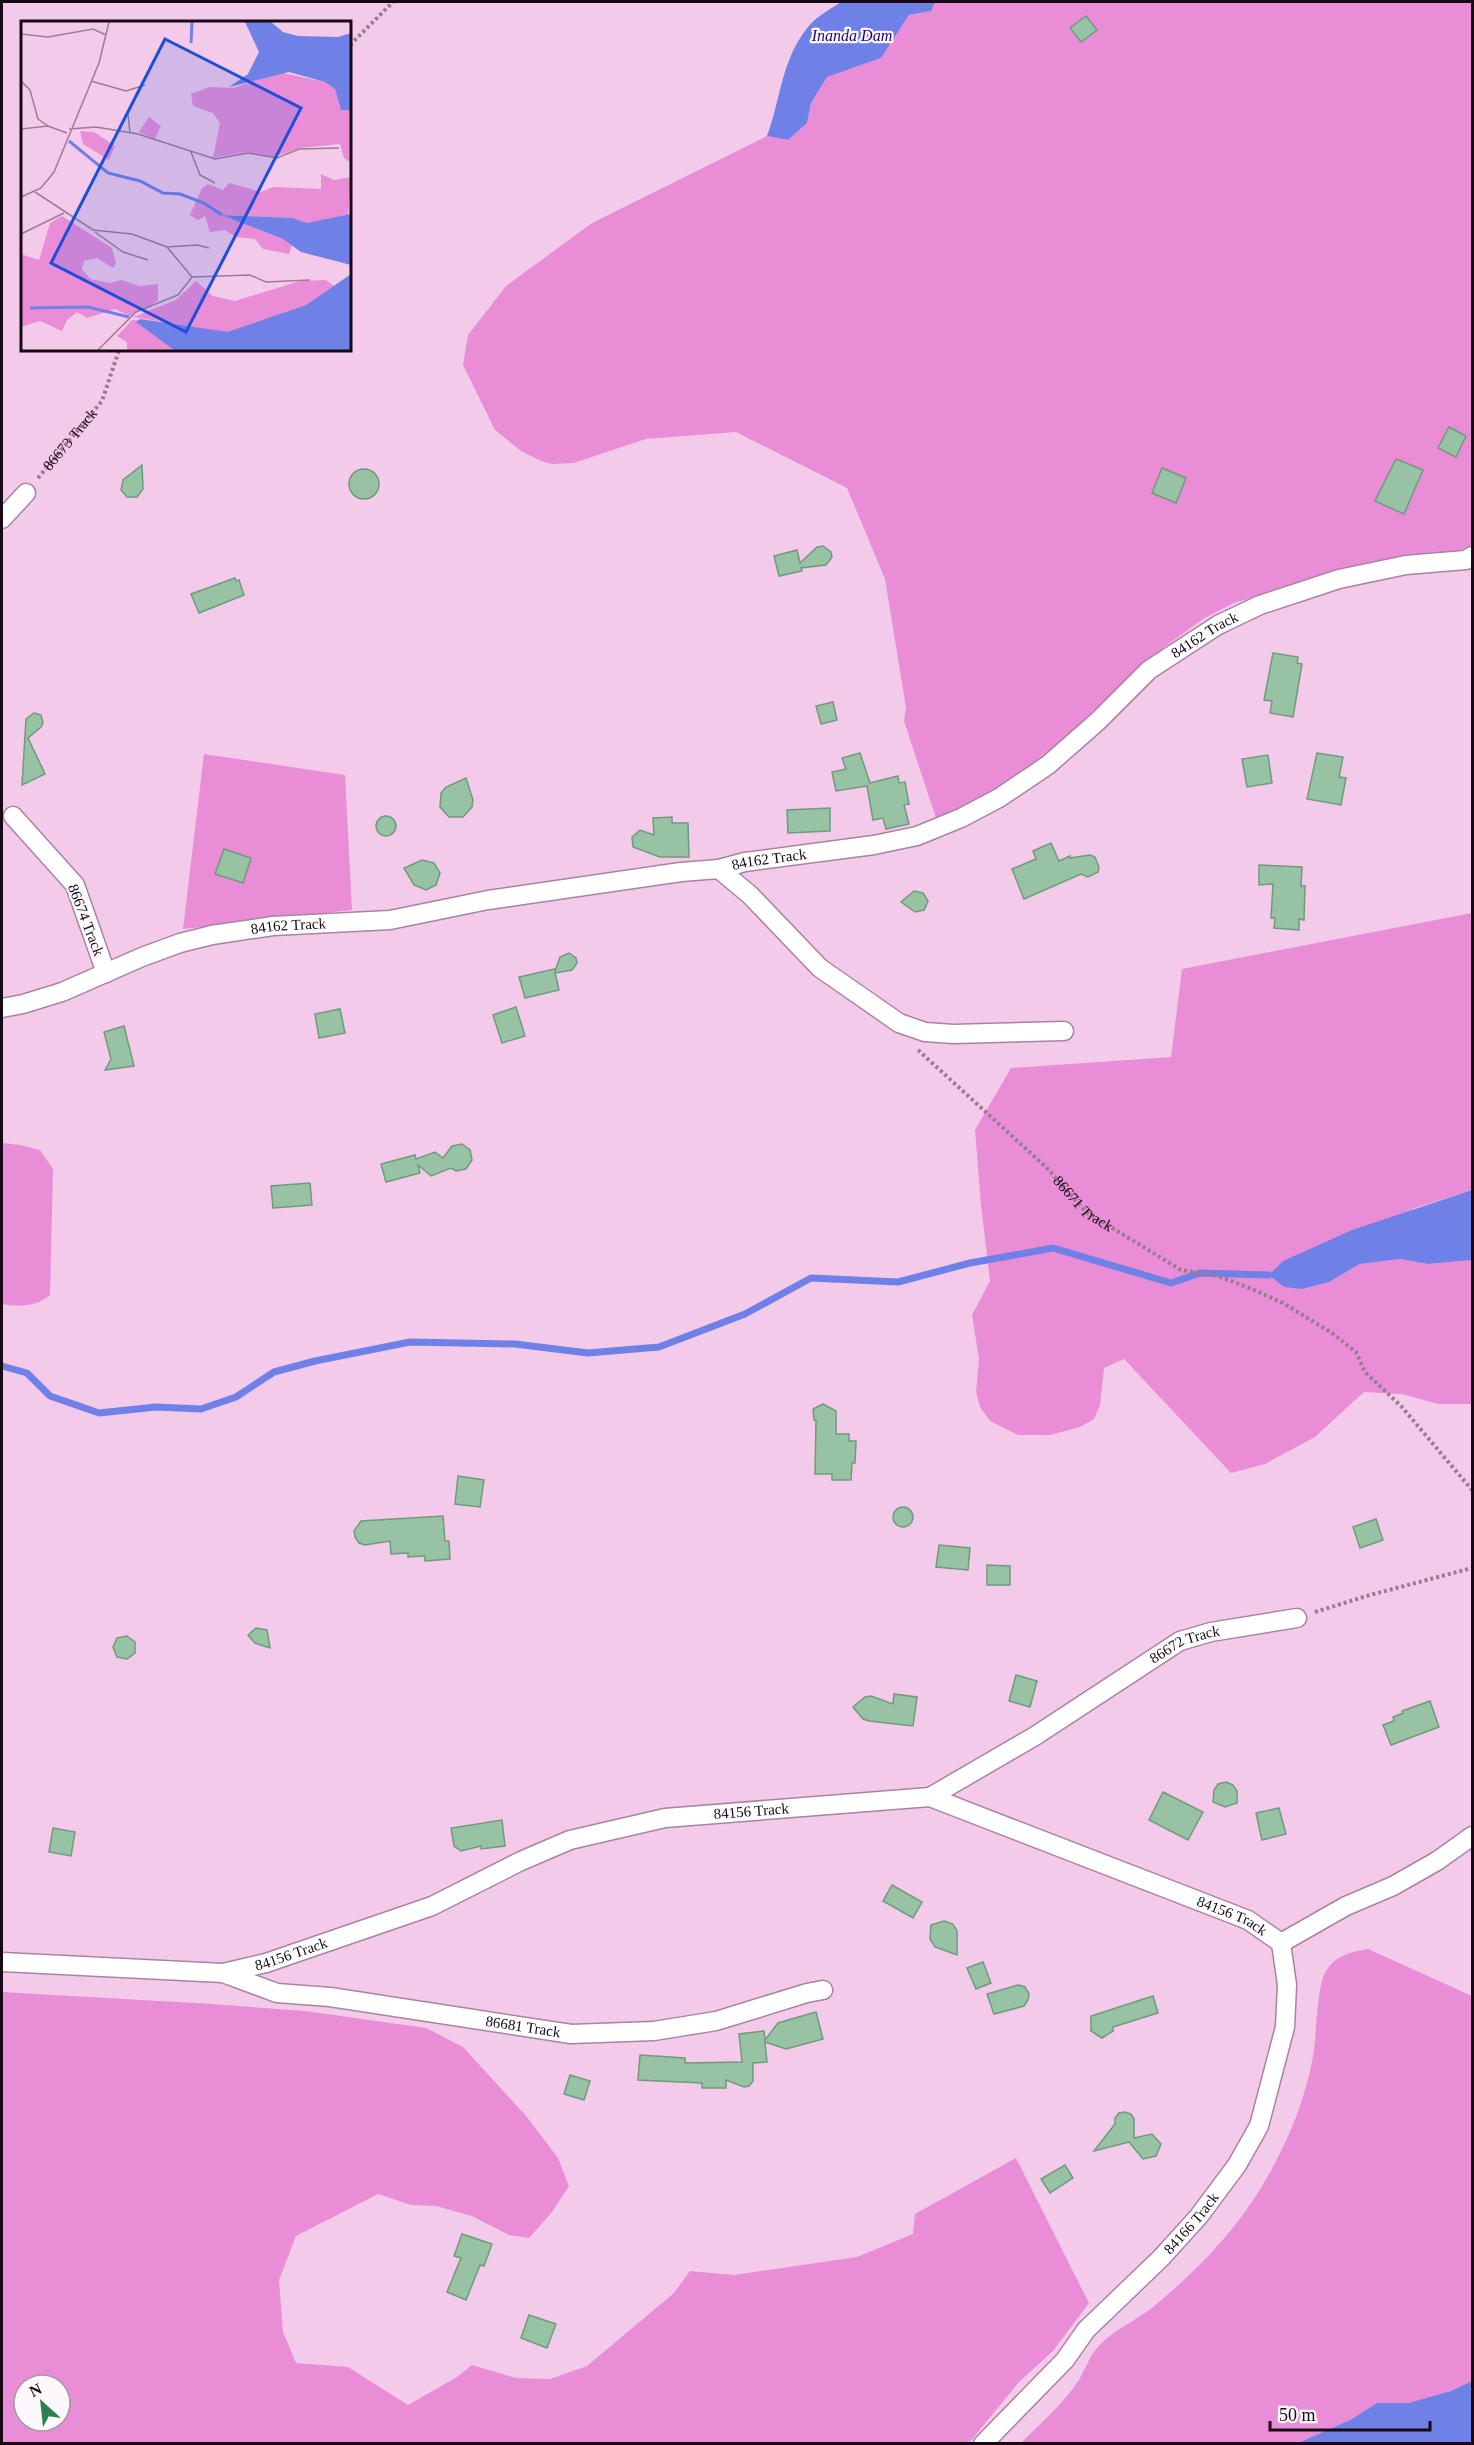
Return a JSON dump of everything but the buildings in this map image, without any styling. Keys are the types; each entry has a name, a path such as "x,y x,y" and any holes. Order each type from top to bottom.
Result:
{"street":[{"path":"2,519 26,493"},
{"name":"84162 Track","path":"2,1008 62,992 180,943 212,935 273,926 390,920 499,899 719,869 745,862 916,836 961,818 999,798 1048,765 1098,721 1149,670 1218,625 1260,605 1339,579 1406,565 1466,560 1473,556"},
{"name":"86674 Track","path":"13,816 75,885 106,974"},
{"path":"719,869 750,895 820,968 898,1023 925,1032 953,1034 1064,1030"},
{"name":"86672 Track","path":"930,1797 1035,1736 1180,1641 1211,1632 1297,1618"},
{"name":"84156 Track","path":"2,1962 223,1973 266,1963 432,1906 521,1861 570,1840 665,1818 930,1797 1248,1920 1281,1943 1346,1906 1393,1886 1437,1861 1473,1836"},
{"name":"84166 Track","path":"983,2444 1065,2360 1086,2330 1161,2258 1199,2216 1237,2165 1259,2126 1285,2027 1287,1984 1281,1943"},
{"name":"86681 Track","path":"223,1973 277,1994 330,1997 571,2034 654,2031 716,2021 823,1990"}],"path":[{"path":"351,44 393,2"},
{"name":"86673 Track","path":"26,493 102,400 118,351"},
{"name":"86671 Track","path":"917,1049 1048,1169 1086,1212 1181,1270 1218,1276 1283,1303 1332,1333 1356,1352 1365,1372 1401,1406 1473,1490"},
{"path":"1297,1618 1370,1595 1473,1568"}],"shaded area":[{"path":"935,2 1472,2 1472,545 1461,550 1350,567 1234,603 1203,619 1141,664 1071,733 1037,760 978,802 937,821 904,721 906,708 885,579 847,488 736,432 646,439 574,463 552,464 541,461 521,451 495,430 463,365 468,335 506,286 592,223 767,136 788,140 807,123 811,103 827,77 881,58 909,15 930,11"},
{"path":"204,754 345,775 352,910 183,929"},
{"path":"1472,913 1472,1190 1412,1209 1329,1282 1360,1264 1400,1259 1428,1264 1472,1260 1472,1404 1438,1404 1402,1394 1364,1392 1315,1437 1265,1464 1231,1473 1124,1359 1104,1368 1100,1405 1094,1419 1080,1427 1050,1435 1018,1435 990,1421 980,1407 976,1392 979,1359 972,1315 990,1281 975,1130 1011,1068 1171,1057 1182,969"},
{"path":"2,1143 40,1150 53,1169 50,1295 39,1302 27,1305 2,1304"},
{"path":"1368,1949 1472,1996 1472,2381 1451,2391 1408,2403 1377,2403 1352,2419 1298,2443 1020,2444 1066,2397 1079,2380 1089,2359 1103,2342 1152,2308 1190,2274 1208,2257 1240,2219 1267,2178 1285,2143 1304,2094 1313,2056 1320,1988 1326,1971 1339,1958"},
{"path":"2,1992 305,2011 426,2028 463,2047 527,2117 558,2158 569,2186 552,2212 529,2238 509,2235 472,2216 436,2206 411,2205 378,2194 296,2236 279,2280 283,2332 296,2363 348,2367 408,2405 457,2377 472,2365 516,2378 550,2379 587,2366 674,2293 690,2271 734,2275 857,2257 913,2234 915,2214 1016,2158 1089,2303 1053,2351 1019,2382 969,2443 2,2443"}],"water":[{"name":"Inanda Dam","path":"841,2 935,2 931,11 909,15 881,58 827,77 811,103 807,123 788,140 767,136 787,66 799,40 815,20"},
{"path":"1472,1190 1472,1260 1428,1264 1400,1259 1360,1264 1329,1282 1302,1289 1284,1287 1269,1275 1283,1261 1352,1230"},
{"path":"1472,2381 1472,2443 1298,2443 1352,2419 1377,2403 1408,2403 1451,2391"}],"waterway":[{"path":"2,1366 27,1373 50,1396 99,1413 156,1407 201,1409 236,1397 274,1372 315,1361 410,1342 515,1344 588,1353 659,1347 745,1314 811,1278 898,1282 970,1263 1053,1248 1171,1283 1200,1273 1269,1275"}]}
